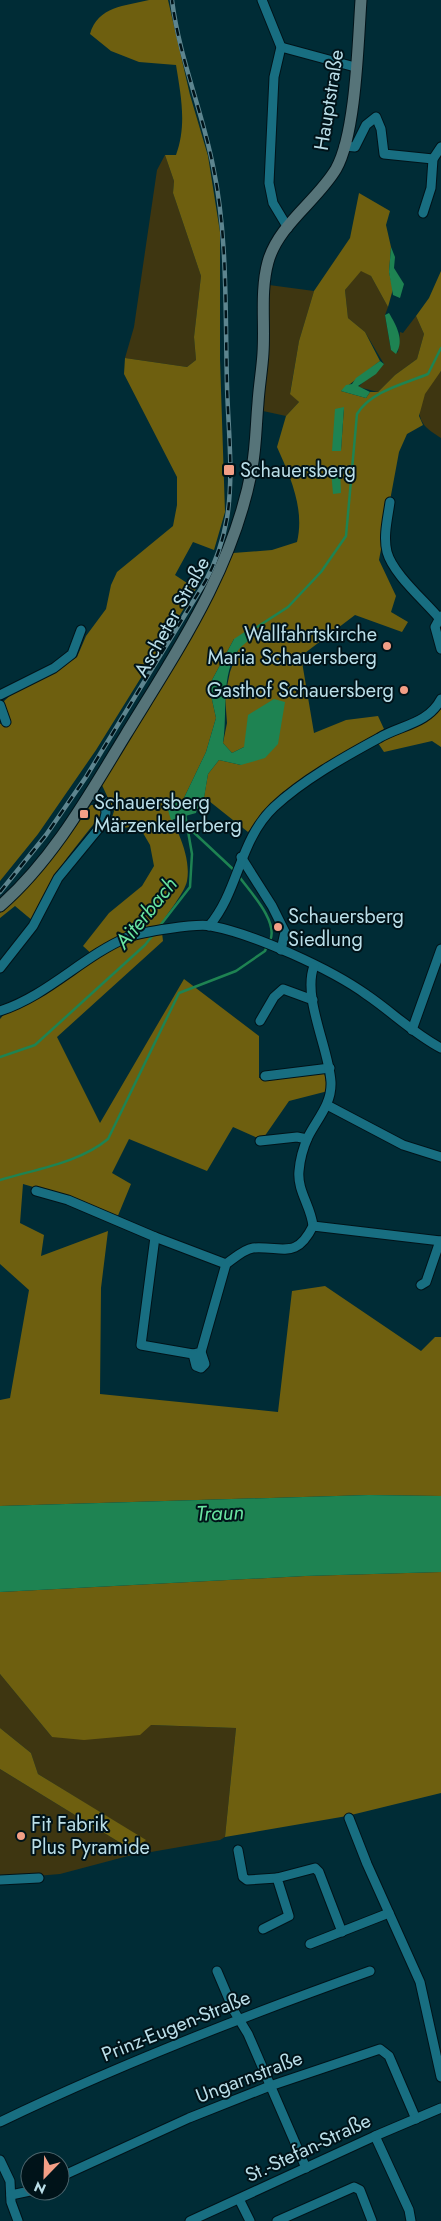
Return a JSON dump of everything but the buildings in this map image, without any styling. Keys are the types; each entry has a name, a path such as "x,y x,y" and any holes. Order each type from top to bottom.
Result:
{"main road":[{"name":"Hauptstraße","path":"264,302 268,261 275,246 338,166 344,146 355,67 361,0"},
{"name":"Ascheter Straße","path":"0,906 20,888 45,858 90,792 185,637 217,578 229,551 248,486 253,460 263,353 264,302"}],"street":[{"path":"262,0 281,47 274,77 269,183 273,203 288,228"},
{"path":"281,47 355,67"},
{"path":"344,146 355,147 366,125 376,117 381,129 384,154 433,159"},
{"path":"423,213 431,188 433,159 441,147"},
{"path":"390,502 386,536 387,551 394,567 440,617 434,627 441,649"},
{"path":"0,695 54,668 72,654 82,630"},
{"path":"209,926 220,913 240,861 257,828 273,808 342,759 381,736 426,718 441,699"},
{"path":"0,705 6,722"},
{"path":"0,968 33,926 58,878 104,822 106,813 105,802 90,792"},
{"path":"240,861 272,906 285,932 279,949"},
{"path":"0,1011 21,1002 108,947 144,933 209,926 279,949 314,966 367,994 412,1030 441,1048"},
{"path":"412,1030 441,949"},
{"path":"155,1237 141,1344 197,1353 226,1264 251,1248 285,1251 298,1246 308,1236 313,1226 298,1178 307,1138 327,1105 331,1088 330,1068 318,1027 313,1000 314,966"},
{"path":"260,1021 274,998 283,989 313,1000"},
{"path":"265,1076 330,1068"},
{"path":"327,1105 403,1145 441,1157"},
{"path":"260,1142 297,1137 307,1138"},
{"path":"36,1191 68,1200 155,1237 226,1264"},
{"path":"313,1226 441,1241 426,1282 421,1285"},
{"path":"350,1818 420,1982 440,2059 441,2077"},
{"path":"238,1850 243,1877 247,1880 277,1878 315,1868 319,1872 342,1932"},
{"path":"0,1880 39,1878"},
{"path":"263,1929 289,1916 277,1878"},
{"path":"310,1944 389,1913"},
{"path":"217,1971 238,2018 248,2034 306,2168"},
{"name":"Prinz-Eugen-Straße","path":"0,2122 117,2069 238,2018 370,1971"},
{"name":"Ungarnstraße","path":"70,2172 189,2118 270,2086 380,2049 389,2056 416,2119"},
{"name":"St.-Stefan-Straße","path":"190,2221 209,2217 239,2198 441,2108"},
{"path":"375,2136 409,2210 411,2221"},
{"path":"0,2160 10,2181 12,2208 18,2221"},
{"path":"276,2221 354,2187 360,2190 372,2221"},
{"path":"11,2195 20,2193"},
{"path":"239,2198 250,2221"}],"shaded area":[{"path":"149,0 168,0 190,95 208,156 220,232 220,359 225,512 214,550 193,542 175,575 196,589 96,750 38,834 0,881 0,724 8,721 3,702 15,691 40,680 77,657 86,636 106,609 111,585 117,572 173,526 177,505 177,477 124,374 125,358 187,367 196,360 194,337 201,276 173,193 174,181 165,155 176,155 181,133 182,110 176,65 139,62 111,51 90,34 99,18 106,13 122,6"},
{"path":"165,155 174,181 173,193 201,276 194,337 196,360 187,367 125,358 134,327 157,170"},
{"path":"359,193 390,211 386,225 391,247 389,272 393,289 388,307 371,276 361,271 345,290 348,318 365,332 380,361 341,391 366,398 370,392 378,392 395,375 417,359 424,334 416,316 429,298 441,271 441,371 425,394 419,416 423,425 407,434 399,452 379,560 396,596 391,612 408,622 402,632 355,615 301,656 314,733 346,720 378,716 384,729 283,792 248,832 204,797 208,774 219,760 241,765 244,747 232,753 223,743 227,723 225,696 230,672 238,650 234,639 212,680 211,695 216,718 206,752 183,800 175,802 165,800 181,839 188,871 186,886 161,924 163,941 57,1037 100,1123 184,979 259,1036 259,1078 324,1072 328,1091 289,1101 262,1140 233,1127 207,1171 129,1139 112,1173 131,1184 117,1218 71,1198 23,1184 20,1223 44,1235 41,1256 108,1231 101,1288 100,1394 278,1412 292,1291 325,1286 421,1351 435,1337 441,1337 441,1496 369,1495 0,1506 0,1400 10,1398 29,1290 0,1264 0,1019 6,1012 95,957 83,946 109,913 142,886 154,866 150,845 139,826 123,828 110,824 114,811 101,783 202,617 233,553 272,550 297,542 299,530 298,505 287,469 277,447 286,416 299,402 290,394 299,341 314,291 350,238","holes":["344,407 341,450 333,451"]},
{"path":"361,270 371,276 388,307 385,315 391,350 396,353 398,352 400,332 403,333 416,316 424,334 417,359 395,375 378,392 358,387 384,364 365,332 348,318 345,290"},
{"path":"269,285 314,291 299,341 290,393 299,402 286,416 263,411 269,342"},
{"path":"441,371 441,438 424,425 420,417 420,410 424,395"},
{"path":"441,707 441,747 432,741 384,752 378,743 420,724"},
{"path":"91,805 100,805 101,815 53,878 33,921 15,906 0,918 0,913 16,897"},
{"path":"441,1572 441,1793 347,1816 225,1837 236,1728 151,1725 140,1735 84,1740 52,1737 0,1674 0,1592 305,1576"},
{"path":"0,1674 52,1737 150,1725 236,1728 225,1837 220,1840 128,1856 60,1874 0,1879 0,1769 132,1850 145,1840 38,1774 31,1753 0,1728"},
{"path":"0,1728 31,1753 38,1774 146,1840 132,1850 0,1769"}],"water":[{"path":"391,247 395,257 394,268 404,284 400,298 393,295 389,272"},
{"path":"389,313 400,338 399,349 396,354 391,350 385,315"},
{"path":"380,361 384,364 376,374 358,386 370,392 366,398 341,391 346,385 352,384 356,378"},
{"path":"344,407 341,451 332,451 335,409"},
{"path":"331,470 340,470 341,493 333,494"},
{"path":"249,629 254,636 239,649 229,670 223,743 232,753 244,747 248,715 274,699 285,702 278,744 265,758 241,765 219,760 208,774 202,810 197,809 196,813 171,820 165,800 175,802 183,800 206,752 216,718 211,695 212,680 234,639"},
{"name":"Traun","path":"369,1495 441,1496 441,1572 305,1576 0,1592 0,1506"}],"waterway":[{"name":"Aiterbach","path":"248,633 288,607 321,572 346,536 357,414 363,406 379,394 428,374 441,348"},
{"name":"Aiterbach","path":"159,927 190,887 192,854 185,814"},
{"path":"188,827 235,871"},
{"path":"238,875 262,906 267,916 272,933 270,941"},
{"name":"Aiterbach","path":"0,1057 35,1045 145,945 153,935"},
{"path":"0,1180 71,1160 97,1147 108,1139 179,993 236,971 265,951 267,946"}],"railway":[{"path":"0,892 46,835 86,777 205,582 216,559 225,527 229,502 230,468 225,275 221,220 213,166 185,63 172,0"}],"place":[{"name":"Schauersberg","path":"229,470"},
{"name":"Wallfahrtskirche Maria Schauersberg","path":"387,646"},
{"name":"Gasthof Schauersberg","path":"404,690"},
{"name":"Schauersberg Märzenkellerberg","path":"84,814"},
{"name":"Schauersberg Siedlung","path":"278,927"},
{"name":"Fit Fabrik Plus Pyramide","path":"21,1836"}]}
